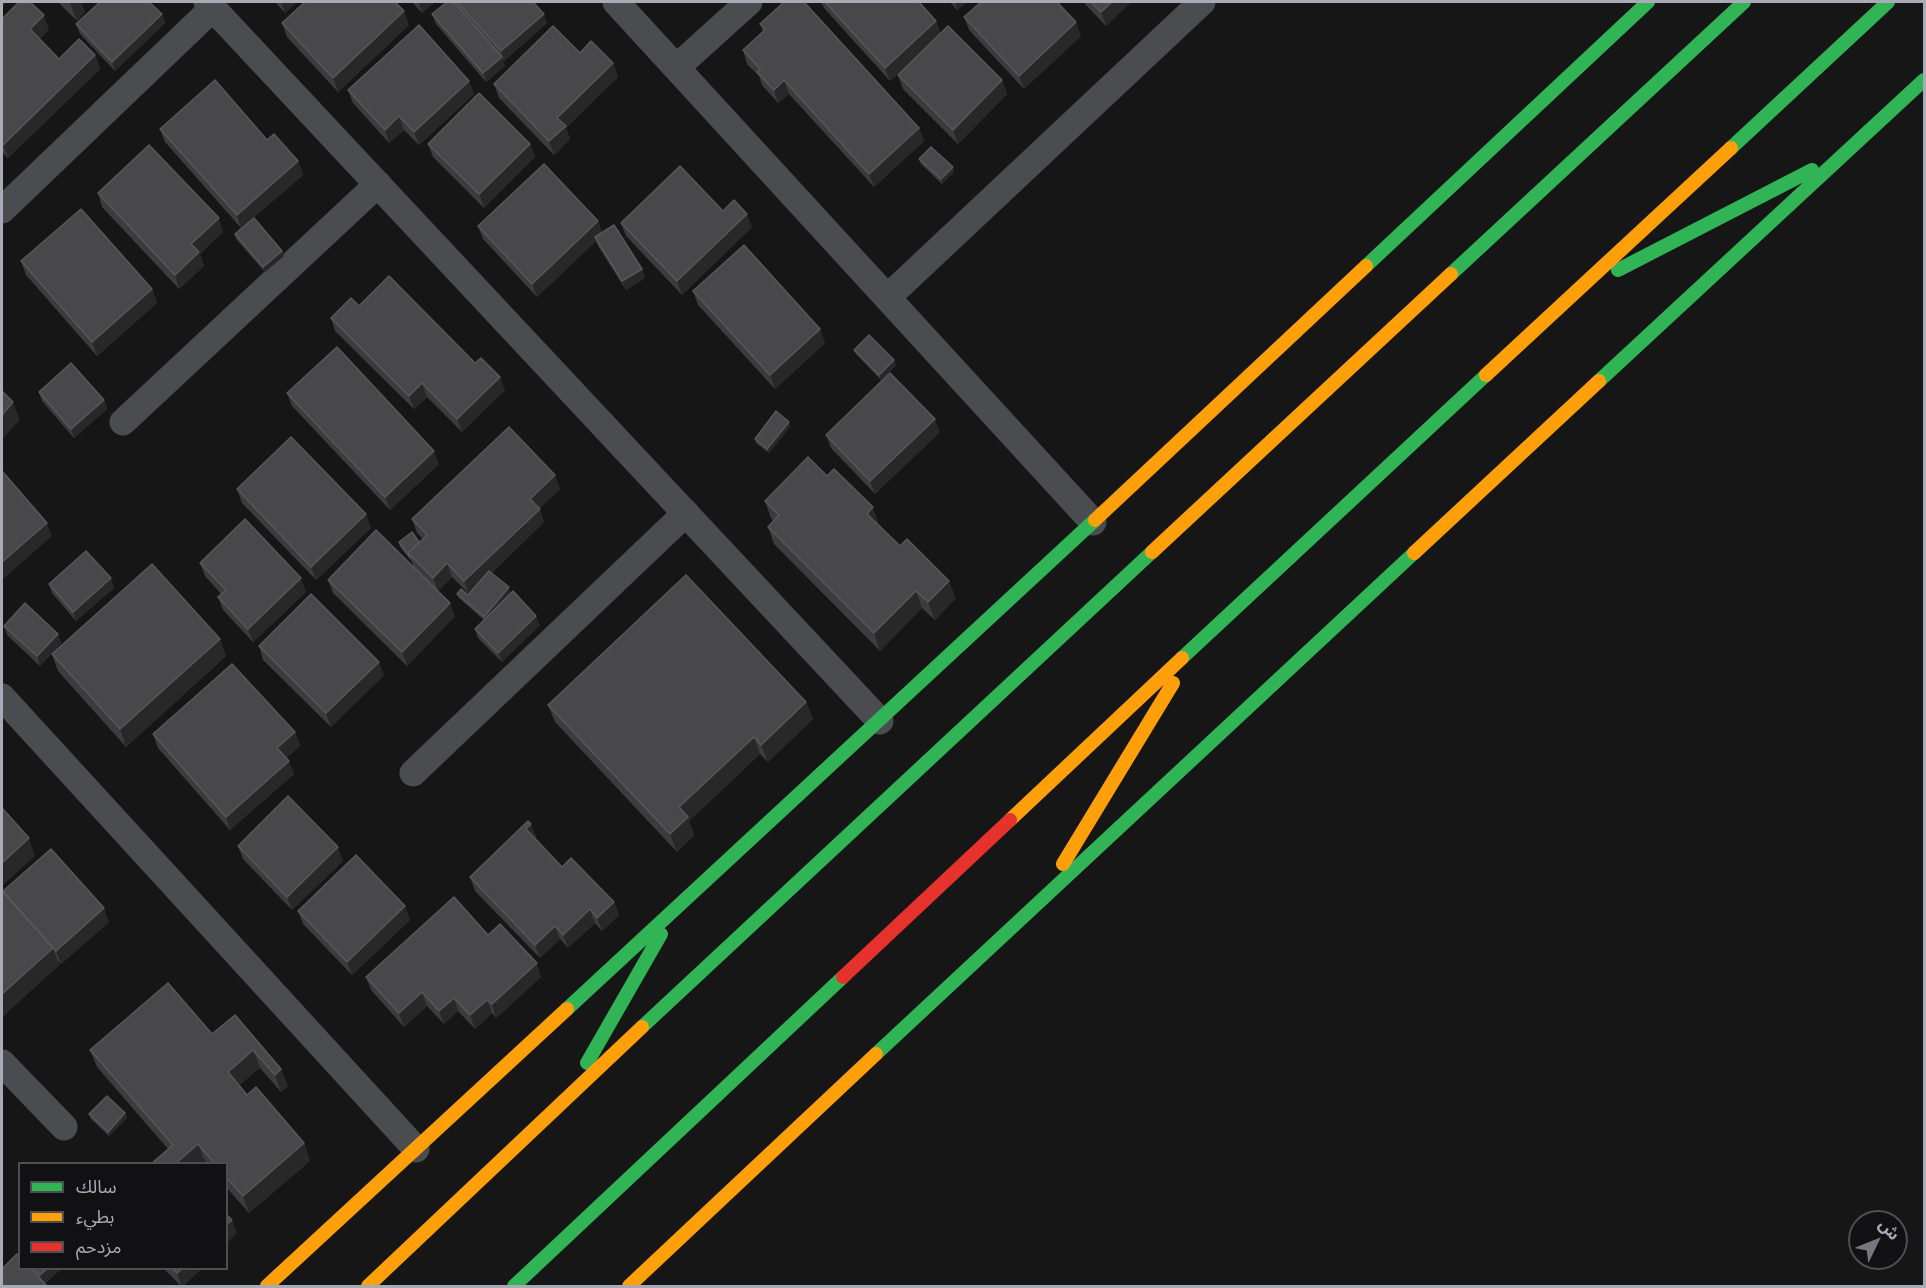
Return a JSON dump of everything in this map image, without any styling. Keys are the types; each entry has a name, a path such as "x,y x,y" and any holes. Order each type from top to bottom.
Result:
{"main road":[{"path":"267,1287 880,721 1648,2"},
{"path":"368,1287 564,1099 1744,2"},
{"path":"514,1287 1193,648 1888,2"},
{"path":"629,1287 1043,897 1924,80"},
{"path":"1581,289 1849,150"},
{"path":"1043,897 1193,648"},
{"path":"564,1099 629,994 673,911"}],"street":[{"path":"616,2 889,296 1093,522"},
{"path":"677,67 749,2"},
{"path":"889,296 1202,2"},
{"path":"2,210 210,5 880,721"},
{"path":"123,422 378,184"},
{"path":"413,773 686,513"},
{"path":"2,697 416,1149"},
{"path":"2,1063 64,1127"}],"building":[{"path":"19,2 30,2 44,15 30,29 59,59 79,39 95,55 3,145 2,19"},
{"path":"100,2 149,2 162,14 112,62 76,24"},
{"path":"305,2 395,2 404,11 333,78 282,23"},
{"path":"447,2 454,2 502,57 483,73 432,14"},
{"path":"457,2 533,2 544,14 501,51"},
{"path":"784,2 804,2 919,128 869,174 784,80 774,90 757,72 760,69 743,50 766,29 760,24"},
{"path":"825,2 919,2 936,21 885,68"},
{"path":"981,2 1057,2 1076,22 1019,76 964,17"},
{"path":"1091,2 1112,2 1101,12"},
{"path":"419,25 469,81 414,132 399,116 385,130 348,90"},
{"path":"553,26 580,53 591,41 613,63 557,118 566,126 549,141 494,84"},
{"path":"948,26 1002,80 953,130 898,75"},
{"path":"215,80 267,140 274,134 298,161 237,215 160,129"},
{"path":"479,93 530,144 479,194 428,144"},
{"path":"149,145 219,218 191,244 199,252 175,275 98,193"},
{"path":"931,147 953,167 941,179 919,159"},
{"path":"544,164 598,221 532,284 478,226"},
{"path":"680,166 723,211 734,200 747,214 677,281 621,223"},
{"path":"81,209 152,289 92,342 21,261"},
{"path":"254,218 282,251 263,267 235,234"},
{"path":"614,225 642,269 622,281 595,237"},
{"path":"744,245 820,329 770,375 693,291"},
{"path":"389,276 475,363 481,358 500,377 457,419 422,383 409,396 331,318 351,298 359,306"},
{"path":"869,335 894,360 879,375 854,350"},
{"path":"337,347 434,451 385,497 287,393"},
{"path":"71,363 104,400 71,429 39,392"},
{"path":"890,373 935,419 870,481 826,435"},
{"path":"2,391 13,402 2,415"},
{"path":"776,411 789,422 767,449 755,439"},
{"path":"509,427 555,475 530,499 540,509 464,581 447,563 433,578 408,553 427,535 412,519"},
{"path":"291,437 366,514 311,567 237,489"},
{"path":"808,457 827,476 834,469 873,507 867,514 900,546 907,539 949,581 928,602 916,591 874,633 768,527 779,515 765,501"},
{"path":"2,471 47,523 2,562"},
{"path":"245,519 301,578 248,629 218,597 226,590 200,563"},
{"path":"376,530 450,603 402,652 328,580"},
{"path":"412,532 419,542 408,553 410,557 399,542"},
{"path":"86,551 111,578 73,612 49,584"},
{"path":"152,564 220,639 120,729 52,654"},
{"path":"489,571 509,587 484,617 457,594 461,589 468,595"},
{"path":"686,575 806,702 761,745 754,737 679,807 688,817 670,834 548,705"},
{"path":"513,591 536,616 498,653 475,629"},
{"path":"311,594 379,662 326,713 259,646"},
{"path":"25,603 58,634 37,656 4,626"},
{"path":"232,664 295,732 277,748 289,761 226,817 153,734"},
{"path":"288,796 338,847 287,897 238,846"},
{"path":"2,808 29,838 2,863"},
{"path":"528,821 531,824 526,829 562,867 571,858 614,902 597,918 590,909 563,935 555,926 535,945 470,877"},
{"path":"51,849 104,908 56,951 3,891"},
{"path":"356,855 405,906 347,962 298,911"},
{"path":"2,891 53,948 2,994"},
{"path":"454,897 488,935 500,924 537,963 492,1004 487,1000 470,1015 454,998 439,1011 422,992 399,1013 366,977"},
{"path":"168,983 212,1034 235,1015 281,1069 275,1075 253,1050 228,1072 247,1095 256,1087 304,1143 243,1196 228,1179 228,1162 213,1162 198,1144 177,1162 153,1162 173,1145 90,1050"},
{"path":"107,1096 125,1113 108,1132 89,1114"},
{"path":"17,1254 18,1270 32,1270 48,1287 2,1287 2,1269"},
{"path":"35,1270 46,1270 40,1275"}],"traffic: fast":[{"path":"1366,266 1648,2"},
{"path":"1451,274 1744,2"},
{"path":"1731,148 1888,2"},
{"path":"1599,381 1924,80"},
{"path":"1618,270 1812,170"},
{"path":"1182,658 1486,375"},
{"path":"567,1009 1095,520"},
{"path":"642,1027 1152,552"},
{"path":"876,1054 1414,553"},
{"path":"587,1063 661,934"},
{"path":"514,1286 843,977"}],"traffic: slow":[{"path":"1486,375 1731,148"},
{"path":"1095,520 1366,266"},
{"path":"1152,552 1451,274"},
{"path":"1414,553 1599,381"},
{"path":"1010,820 1182,658"},
{"path":"1063,864 1173,683"},
{"path":"267,1286 567,1009"},
{"path":"368,1286 642,1027"},
{"path":"629,1286 876,1054"}],"traffic: jam":[{"path":"843,977 1010,820"}]}
